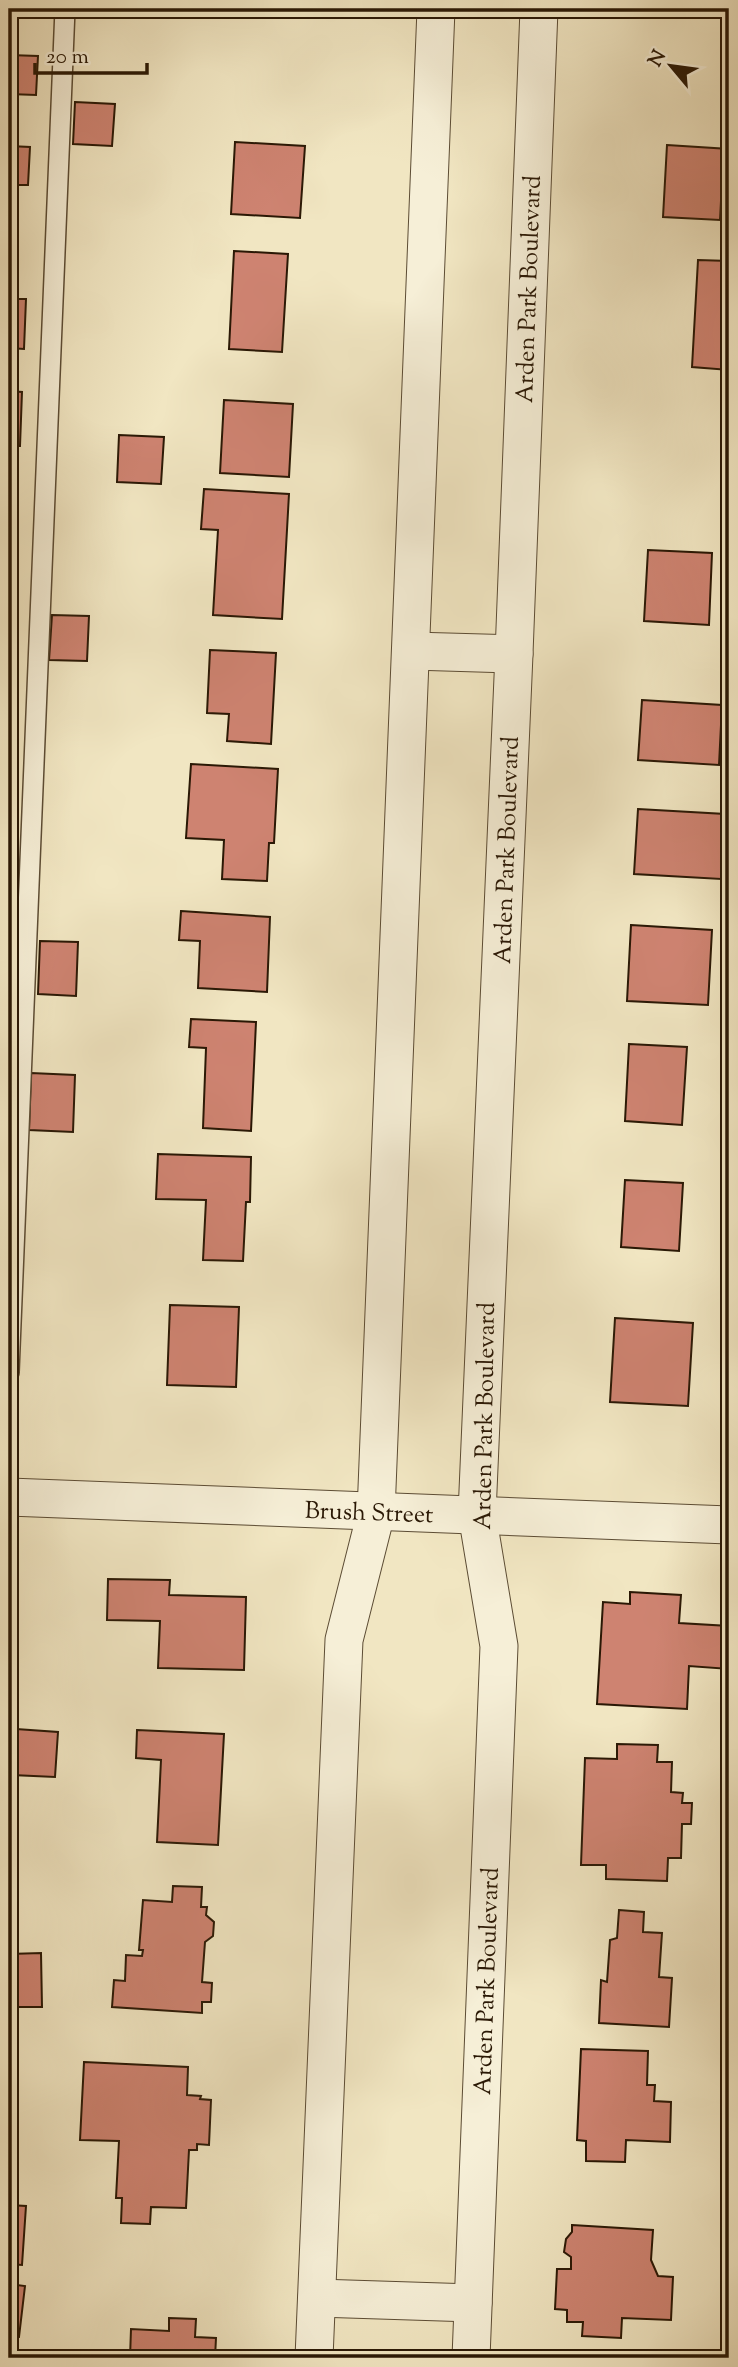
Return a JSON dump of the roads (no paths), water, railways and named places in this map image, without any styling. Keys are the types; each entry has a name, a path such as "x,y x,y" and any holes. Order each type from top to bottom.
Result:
{"street":[{"path":"314,2358 344,1640 376,1513 436,9"},
{"name":"Arden Park Boulevard","path":"471,2358 499,1646 477,1514 539,9"},
{"path":"412,651 514,654"},
{"name":"Brush Street","path":"9,1497 729,1525"},
{"path":"317,2298 473,2303"}],"lane":[{"path":"9,1371 65,9"}]}
